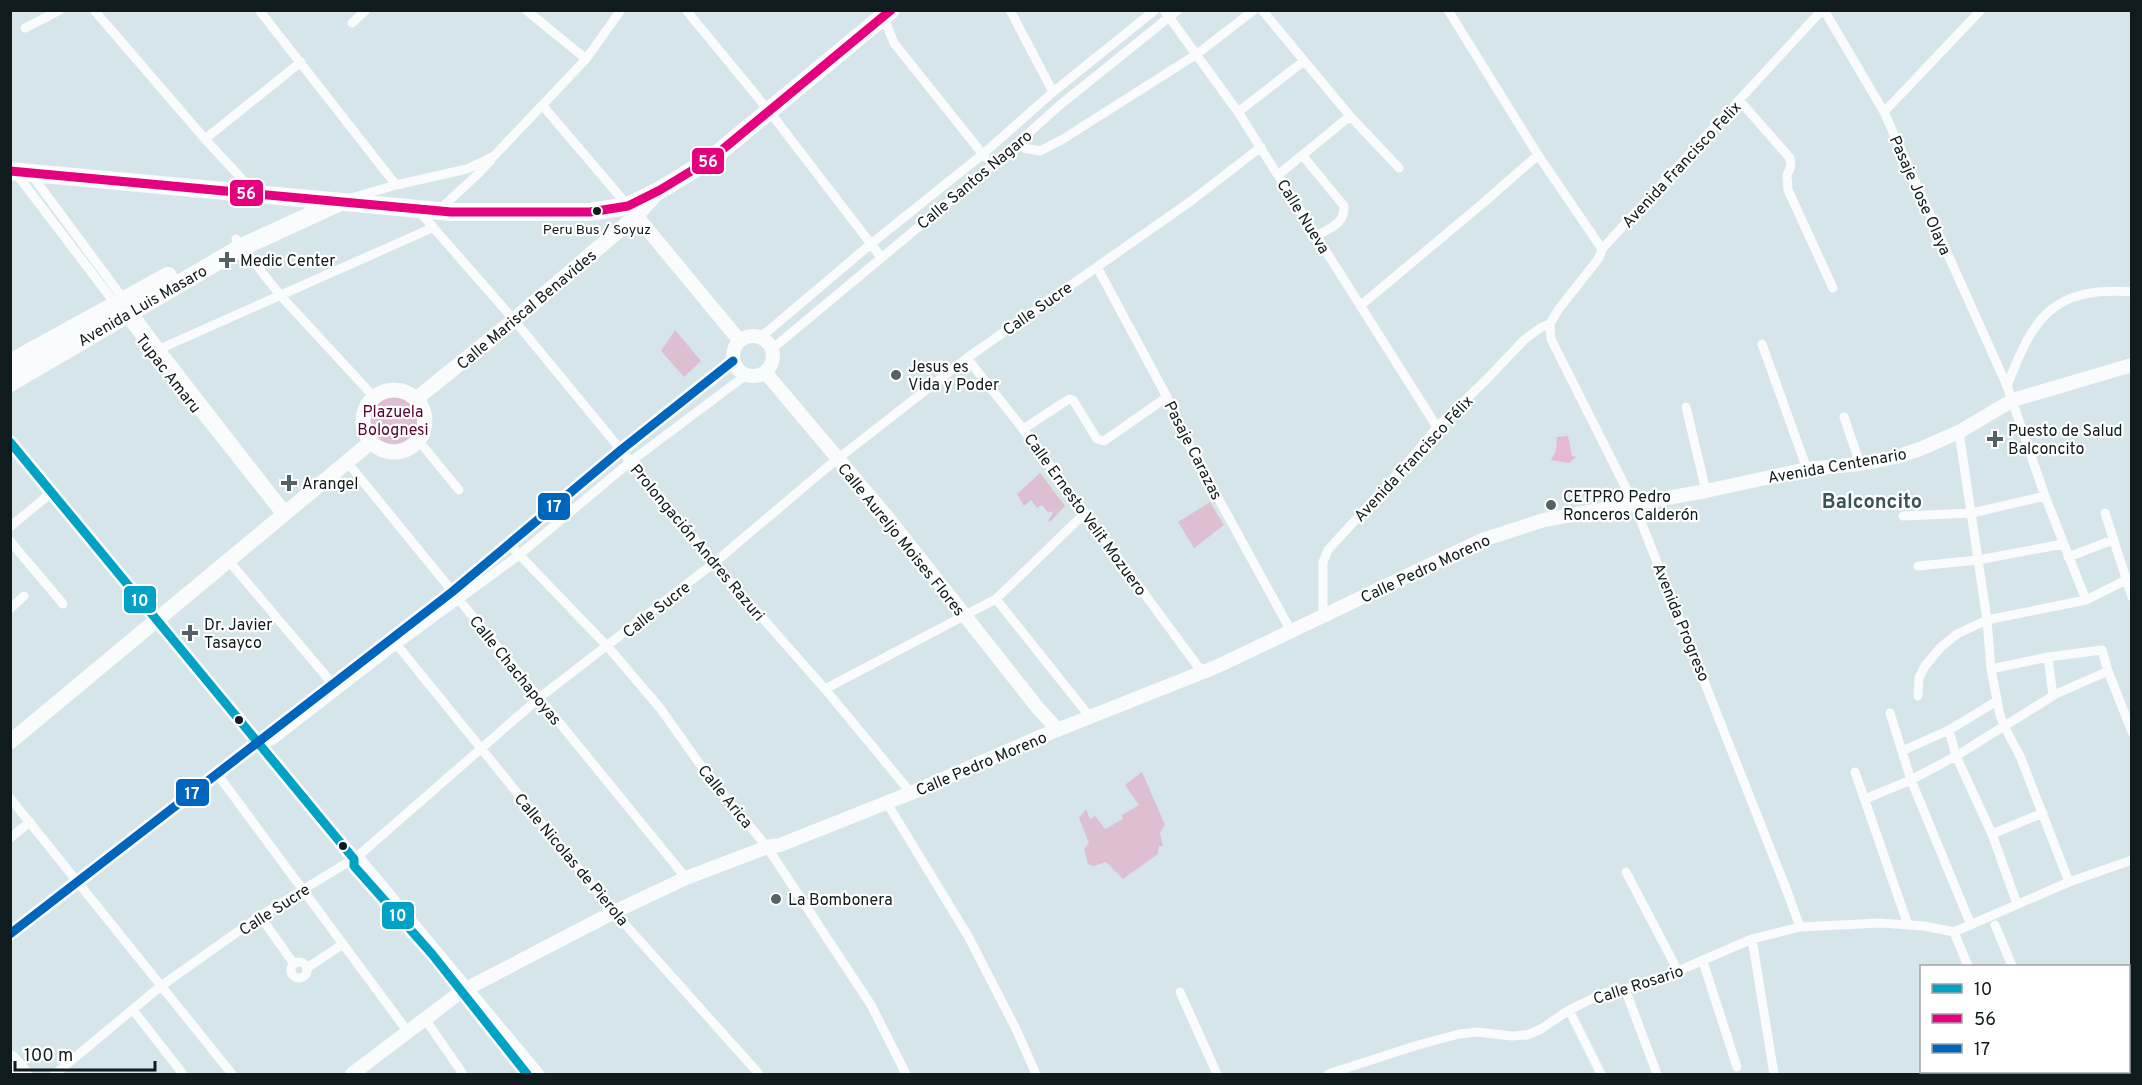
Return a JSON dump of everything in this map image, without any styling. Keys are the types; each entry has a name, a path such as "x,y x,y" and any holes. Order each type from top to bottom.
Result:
{"highway":[{"path":"19,172 451,212 632,210 711,159 885,13"},
{"name":"Avenida Luis Masaro","path":"10,363 124,308 239,243 334,200"},
{"name":"Avenida Luis Masaro","path":"10,383 124,308"},
{"path":"10,1059 23,1074"}],"main road":[{"name":"Calle Mariscal Benavides","path":"416,399 514,320 632,210"},
{"path":"632,210 740,340"},
{"path":"748,336 761,337 772,349 772,360 765,372 758,375 746,375 736,367 733,361 734,348 740,340 748,336"},
{"name":"Avenida Centenario","path":"1634,504 1808,469 1860,464 1912,452 1959,432 2013,400 2132,365"},
{"name":"Calle Aureljo Moises Flores","path":"765,372 888,518 1037,707 1058,730"},
{"path":"391,390 400,391 416,399 421,407 424,424 418,440 403,451 395,452 378,448 371,442 365,434 363,414 374,397 391,390"},
{"path":"10,742 371,442"},
{"name":"Calle Pedro Moreno","path":"352,1074 466,989 614,912 686,878 767,847 780,845 886,803 1042,736 1202,672 1482,540 1544,520 1634,504"},
{"path":"1037,707 1042,736"}],"street":[{"path":"25,28 60,10"},
{"path":"94,10 205,139 256,193"},
{"path":"259,10 396,185"},
{"path":"352,22 366,10"},
{"path":"526,10 586,59"},
{"path":"439,210 478,174 586,59 621,10"},
{"path":"686,10 769,111 881,257"},
{"path":"1010,10 1053,92"},
{"name":"Calle Santos Nagaro","path":"761,337 872,243 983,154 1053,92 1155,10"},
{"name":"Calle Santos Nagaro","path":"772,349 993,165 1167,14 1178,10"},
{"path":"1018,143 1032,151 1040,152 1197,54 1254,10"},
{"path":"1262,10 1350,116 1399,168"},
{"path":"1448,10 1538,155 1602,249"},
{"name":"Avenida Francisco Felix","path":"1550,324 1558,310 1599,258 1602,249 1823,10"},
{"name":"Pasaje Jose Olaya","path":"1823,10 1884,112 2007,386 2045,496 2086,600"},
{"path":"1884,112 1981,10"},
{"path":"885,13 894,43 993,165"},
{"name":"Calle Nueva","path":"1167,14 1238,111 1437,427"},
{"path":"1238,111 1304,61"},
{"path":"205,139 300,62"},
{"path":"1739,100 1790,158 1791,166 1787,175 1788,190 1833,288"},
{"path":"543,106 632,210"},
{"path":"1278,175 1350,116"},
{"name":"Calle Sucre","path":"55,1074 161,986 260,916 354,859 539,698 714,563 837,460 967,358 1191,201 1261,147"},
{"path":"1360,306 1538,155"},
{"path":"334,200 467,169 494,156"},
{"path":"1303,156 1344,206 1342,219 1338,225 1316,236"},
{"name":"Tupac Amaru","path":"19,172 124,308"},
{"name":"Tupac Amaru","path":"19,172 285,514"},
{"name":"Prolongación Andres Razuri","path":"417,208 514,320 714,563 825,688 911,793"},
{"path":"156,350 432,228"},
{"path":"239,243 280,295 374,397"},
{"name":"Pasaje Carazas","path":"1097,267 1167,397 1183,434 1291,631"},
{"path":"2007,386 2030,333 2045,314 2064,301 2084,293 2105,290 2132,292"},
{"name":"Avenida Francisco Félix","path":"1323,616 1323,562 1328,550 1437,427 1524,340 1540,328 1550,324"},
{"name":"Avenida Progreso","path":"1550,324 1551,339 1634,504 1711,695 1800,927"},
{"path":"1762,344 1808,469"},
{"name":"Calle Ernesto Velit Mozuero","path":"967,358 1023,429 1202,672"},
{"path":"455,596 510,544 621,450 733,361"},
{"path":"10,934 455,596 519,555 630,462 746,375"},
{"path":"1023,429 1069,399 1073,400 1097,439 1104,441 1167,397"},
{"path":"1686,407 1706,491"},
{"path":"1844,417 1860,464"},
{"path":"1959,432 1997,701 2004,726 2020,756 2069,882"},
{"path":"418,440 459,490"},
{"path":"10,442 354,859 354,866 540,1074"},
{"name":"Calle Chachapoyas","path":"347,462 686,878"},
{"path":"10,527 52,492"},
{"path":"1903,516 1972,513 2045,496"},
{"path":"825,688 996,599 1085,513"},
{"path":"2105,513 2128,578 2132,597"},
{"path":"2068,557 2113,540"},
{"path":"10,541 63,604"},
{"name":"Calle Arica","path":"510,544 608,646 660,708 709,777 767,847 872,1005 906,1074"},
{"path":"1918,566 1978,560 2063,544"},
{"path":"228,560 335,687"},
{"path":"1918,696 1919,678 1925,666 1941,646 1957,634 1987,620 2086,600 2128,578"},
{"path":"10,609 24,596"},
{"path":"996,599 1090,717"},
{"name":"Calle Nicolas de Pierola","path":"394,642 614,912 759,1074"},
{"path":"1991,669 2048,657 2102,650 2132,732"},
{"path":"2048,657 2053,696"},
{"path":"1865,799 1911,780 1956,756 2053,696 2108,671"},
{"path":"1902,751 1949,730 1997,701"},
{"path":"1890,713 1911,780 1971,925"},
{"path":"1949,730 1956,756 1992,834 2017,904"},
{"path":"1855,772 1908,925"},
{"path":"218,775 408,1032"},
{"path":"10,798 232,1074"},
{"path":"886,803 968,936 1016,1029 1036,1074"},
{"path":"1992,834 2043,813"},
{"path":"10,838 30,822"},
{"path":"1968,965 1954,932 2069,882 2132,860"},
{"path":"1626,872 1678,971"},
{"path":"260,916 294,964 291,971 295,977 302,978 307,968 343,944"},
{"name":"Calle Rosario","path":"1334,1074 1418,1045 1459,1034 1477,1032 1512,1036 1527,1035 1541,1029 1569,1010 1604,993 1625,989 1703,962 1719,952 1752,939 1800,927 1880,923 1954,932"},
{"path":"1995,925 2012,965"},
{"path":"1752,939 1774,1074"},
{"path":"1703,962 1737,1067"},
{"path":"466,989 527,1074"},
{"path":"1625,989 1657,1074"},
{"path":"1180,992 1217,1074"},
{"path":"133,1010 183,1074"},
{"path":"1569,1010 1601,1074"},
{"path":"425,1019 464,1074"}],"green space":[{"path":"675,330 701,361 684,377 661,351"},
{"name":"Plazuela Bolognesi","path":"393,396 410,403 417,420 410,437 393,444 376,437 369,420 376,403"},
{"path":"1040,473 1065,506 1050,522 1048,521 1053,513 1051,511 1048,513 1042,505 1037,508 1031,500 1024,506 1017,494"},
{"path":"1210,502 1224,525 1194,548 1178,522"},
{"path":"1142,772 1165,825 1160,833 1163,846 1159,846 1158,854 1123,879 1106,862 1094,866 1088,864 1084,849 1089,843 1079,818 1086,809 1090,819 1095,816 1105,829 1123,819 1122,815 1139,805 1125,785"}],"shaded area":[{"path":"1568,436 1572,456 1576,457 1569,463 1551,460 1556,451 1557,437"}],"transit line":[{"name":"56","path":"10,171 451,212 590,212 628,206 660,190 711,159 891,10"},
{"name":"17","path":"10,934 452,592 621,450 733,361"},
{"name":"10","path":"10,442 354,859 354,866 432,954 527,1074"}],"place":[{"name":"Peru Bus / Soyuz","path":"597,211"},
{"name":"Medic Center","path":"227,260"},
{"name":"Jesus es Vida y Poder","path":"896,375"},
{"name":"Puesto de Salud Balconcito","path":"1995,439"},
{"name":"Arangel","path":"289,483"},
{"name":"CETPRO Pedro Ronceros Calderón","path":"1551,505"},
{"name":"Dr. Javier Tasayco","path":"190,633"},
{"name":"La Bombonera","path":"776,899"}],"district":[{"name":"Balconcito","path":"1872,501"}]}
